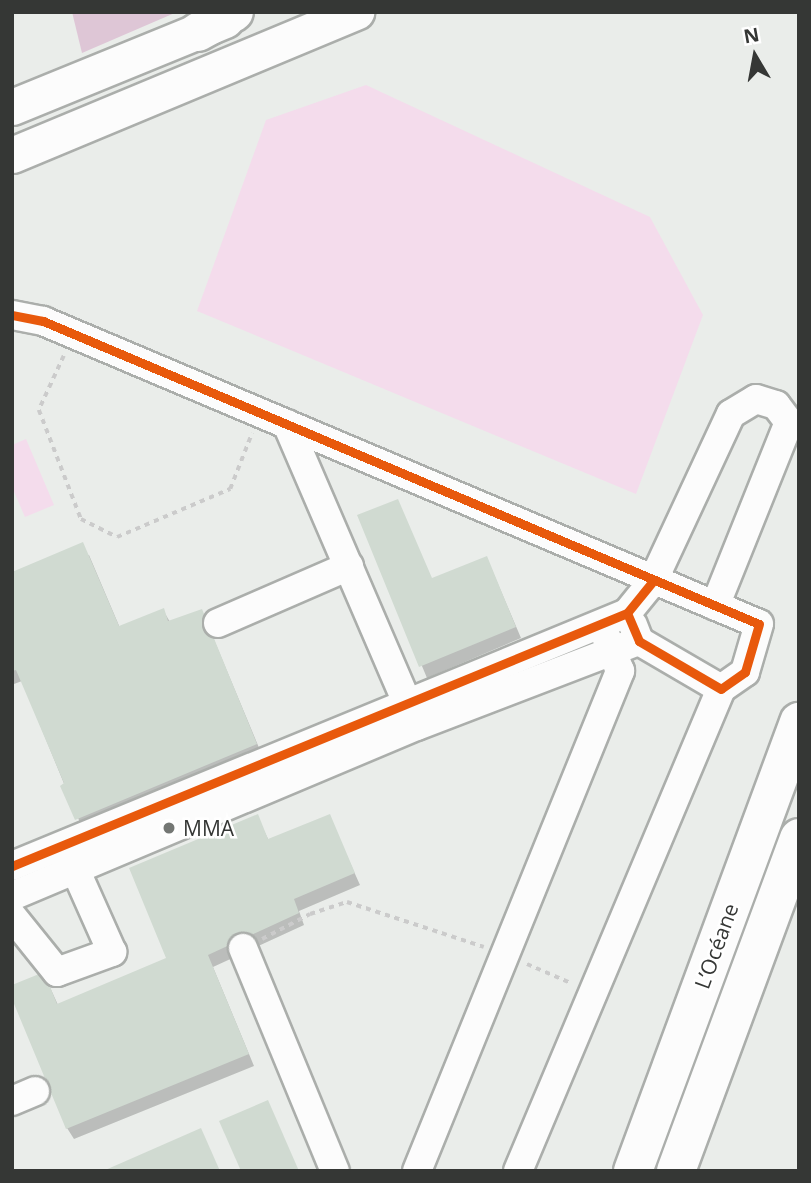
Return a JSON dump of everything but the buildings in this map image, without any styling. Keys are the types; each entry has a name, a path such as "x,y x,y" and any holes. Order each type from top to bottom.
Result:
{"highway":[{"path":"198,32 234,12"},
{"name":"L’Océane","path":"633,1171 799,722"},
{"name":"L’Océane","path":"676,1171 799,838"}],"main road":[{"path":"12,107 244,12"},
{"path":"12,155 356,12"},
{"path":"12,168 114,114"}],"street":[{"path":"12,315 43,321 759,624 745,672 721,689 518,1171"},
{"path":"12,895 70,856 412,714 627,613 653,581 731,414 756,399 776,405 789,422 715,606"},
{"path":"287,424 412,714"},
{"path":"218,623 349,566"},
{"path":"627,613 639,641 721,689"},
{"path":"417,1171 620,671 601,624"},
{"path":"412,714 639,641"},
{"path":"12,866 70,856"},
{"path":"12,916 57,972 112,952 70,856"},
{"path":"243,948 335,1171"}],"path":[{"path":"74,334 39,410 81,519 117,537 230,489 260,412"},
{"path":"243,948 310,914 347,902 505,954 592,992"}],"shaded area":[{"path":"72,12 177,12 82,53"},
{"path":"366,85 650,217 703,315 636,494 197,311 266,120"},
{"path":"26,439 54,505 25,517 12,487 12,445"}],"cycle path":[{"path":"12,315 43,321 759,624 745,672 721,689 639,641 627,613"},
{"path":"12,866 627,613 653,581"}],"place":[{"name":"MMA","path":"169,828"}]}
